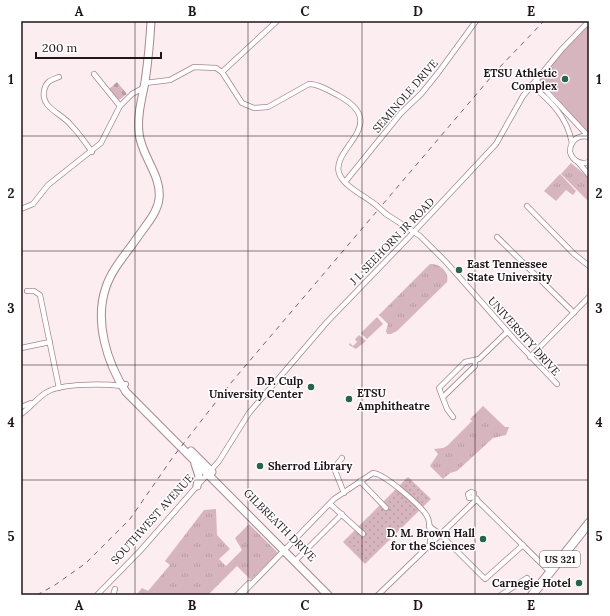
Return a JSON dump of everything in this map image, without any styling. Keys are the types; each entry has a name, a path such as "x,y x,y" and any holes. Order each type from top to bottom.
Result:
{"highway":[{"name":"US 321","path":"532,595 589,523"}],"street":[{"name":"SOUTHWEST AVENUE","path":"151,21 139,132 144,150 155,176 159,196 154,213 112,274 104,295 102,330 116,371 124,385 193,460 209,472"},
{"path":"222,72 277,21"},
{"name":"SEMINOLE DRIVE","path":"345,182 401,113 430,83 476,21"},
{"name":"J L SEEHORN JR ROAD","path":"209,472 225,453 249,413 327,322 496,144 515,109 531,85 569,41 589,21"},
{"path":"21,209 32,204 57,178 92,152 104,139 120,106 132,94 144,86 170,80 194,67 216,68 222,72 242,103 247,107 268,107 308,84 314,84 326,89 355,105 360,120 357,135 339,164 339,173 345,182 376,204 386,214 414,232"},
{"path":"94,74 120,106"},
{"path":"59,78 49,81 46,84 44,97 45,102 52,110 71,124 92,152"},
{"path":"536,80 589,137"},
{"path":"531,85 564,119 570,130 572,143 570,148 571,156 589,175"},
{"path":"572,143 580,137 589,137"},
{"path":"578,162 589,162"},
{"path":"527,206 574,254 589,266"},
{"name":"UNIVERSITY DRIVE","path":"414,232 446,262 507,332 557,384"},
{"path":"497,237 574,313"},
{"path":"26,291 34,291 40,295 59,388"},
{"path":"530,357 589,297"},
{"path":"453,417 446,409 439,388 465,362 476,360 507,332"},
{"path":"21,348 50,342"},
{"path":"443,397 475,366 476,360"},
{"name":"SOUTHWEST AVENUE","path":"124,385 209,472"},
{"path":"21,407 31,403 46,392 59,388 124,385"},
{"path":"21,414 28,409 31,403"},
{"path":"342,458 334,468 344,493"},
{"path":"193,460 199,476 197,486"},
{"name":"SOUTHWEST AVENUE","path":"99,594 140,551 209,472"},
{"name":"GILBREATH DRIVE","path":"209,472 328,595"},
{"path":"241,595 334,499 373,474 378,474 391,481 427,516 431,544"},
{"path":"360,481 386,508"},
{"path":"378,595 441,535 475,496 550,572"},
{"path":"330,504 341,516 363,534"},
{"path":"297,559 341,516"},
{"path":"429,526 441,535 485,579 522,544"},
{"path":"237,595 280,552 285,549"},
{"name":"GILBREATH DRIVE","path":"285,549 334,595"},
{"path":"501,595 527,578"},
{"path":"113,595 115,589"}],"green space":[{"name":"ETSU Athletic Complex","path":"589,25 589,134 540,79 564,50"},
{"path":"117,82 127,94 119,100 109,89"},
{"path":"571,163 589,178 589,202 561,174"},
{"path":"560,174 576,191 573,195 566,190 556,201 544,191"},
{"path":"430,264 437,265 443,269 448,278 447,282 397,331 387,334 386,331 388,324 379,315"},
{"path":"377,317 383,324 367,339 361,333"},
{"path":"359,335 366,341 356,349 349,345 350,343 353,346 357,342 355,339"},
{"path":"483,406 505,427 509,427 506,435 493,438 457,471 450,473 443,479 430,466 438,454 434,449 447,446 472,421 470,419"},
{"path":"408,477 431,499 365,564 343,542"},
{"path":"216,509 217,535 230,549 219,559 226,566 242,550 235,538 249,524 278,553 251,580 237,566 208,595 136,595 142,588 148,591 170,565 165,561 204,510"}],"railway":[{"path":"383,204 497,70 544,21"},
{"path":"37,595 55,585 86,563 130,519 173,457 230,384 377,211"}],"place":[{"name":"ETSU Athletic Complex","path":"565,79"},
{"name":"East Tennessee State University","path":"459,270"},
{"name":"D.P. Culp University Center","path":"311,387"},
{"name":"ETSU Amphitheatre","path":"349,399"},
{"name":"Sherrod Library","path":"260,466"},
{"name":"D. M. Brown Hall for the Sciences","path":"483,539"},
{"name":"Carnegie Hotel","path":"579,583"}]}
